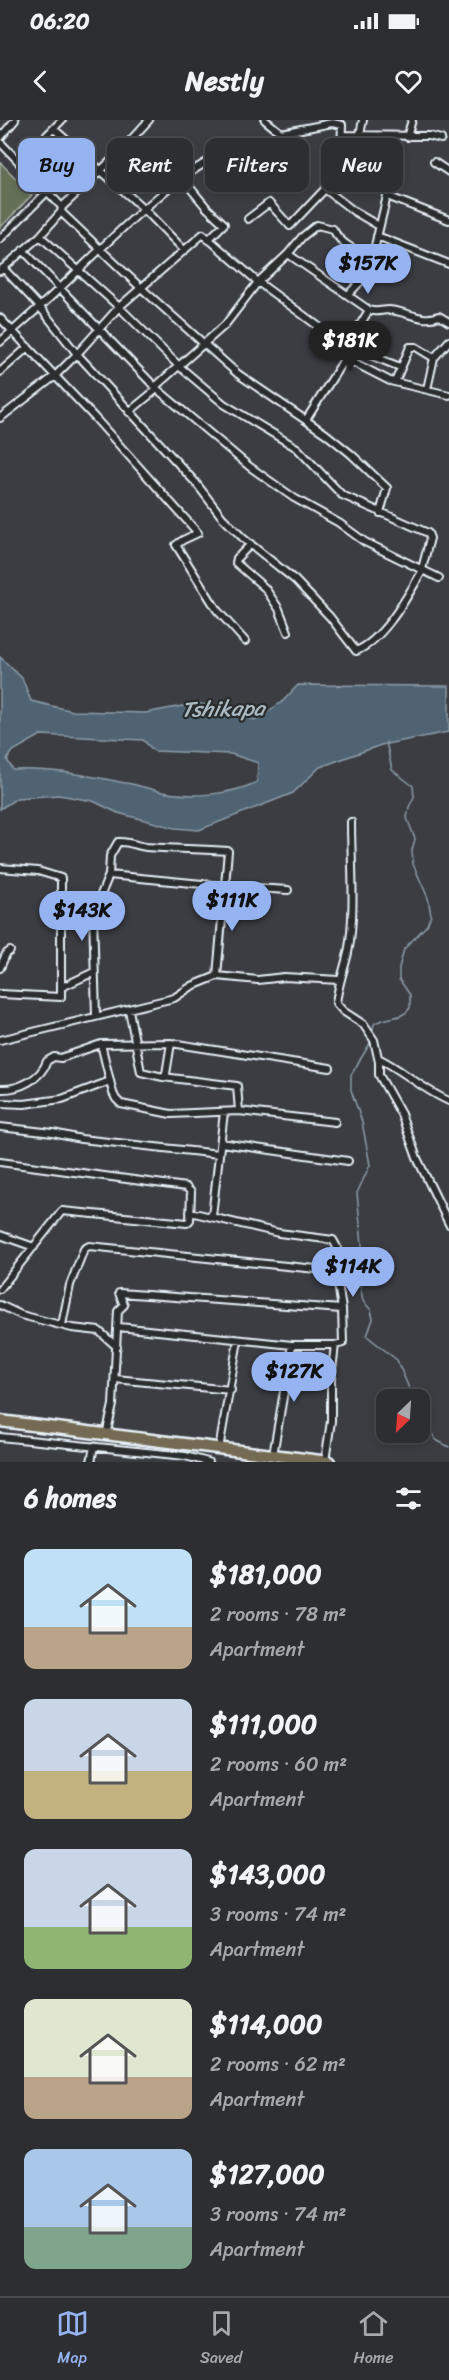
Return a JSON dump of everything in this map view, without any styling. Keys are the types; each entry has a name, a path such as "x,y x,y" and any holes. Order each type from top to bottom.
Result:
{"highway":[{"path":"0,1421 327,1462"}],"street":[{"path":"15,120 0,140 18,162"},
{"path":"45,138 62,120"},
{"path":"40,236 119,307 180,367 224,404 297,448 342,495 429,534 423,570 385,626 370,643 356,651 330,617 295,580 222,517 195,483 77,354 39,306 1,270 40,236 149,120"},
{"path":"265,120 281,133"},
{"path":"360,134 363,120"},
{"path":"408,137 412,120"},
{"path":"193,171 221,154 255,142 266,145 281,133 332,123 342,125 342,138"},
{"path":"54,129 144,209 184,250"},
{"path":"343,135 429,136 441,139"},
{"path":"434,162 449,172"},
{"path":"193,191 224,224 208,240"},
{"path":"0,239 47,192 73,225 238,374 351,454 387,488 380,513"},
{"path":"0,342 100,248 166,192"},
{"path":"248,219 269,203 290,226 322,192"},
{"path":"329,192 355,212 380,226"},
{"path":"348,295 372,266 387,196 449,220"},
{"path":"129,412 225,325 258,282 317,225 333,229 336,236 350,248 375,257"},
{"path":"0,418 55,376 119,307 203,234 258,282 333,337 350,347 400,367"},
{"path":"377,236 449,264"},
{"path":"23,250 157,389 250,467 294,498 380,550 439,578"},
{"path":"288,254 369,310 394,311 430,320 438,316 449,322"},
{"path":"306,420 345,358 352,338 369,310"},
{"path":"0,318 198,533 176,545 217,610 245,641"},
{"path":"426,389 434,358 449,341"},
{"path":"395,382 407,350 413,346 434,358"},
{"path":"0,372 28,347"},
{"path":"345,358 395,382 449,395"},
{"path":"251,544 237,558 236,563 261,583 269,593 279,609 288,632"},
{"path":"351,822 351,929 348,954 339,980 337,1005 357,1019 374,1040 379,1076 401,1114 417,1158 449,1224"},
{"path":"96,1016 93,914 109,875 110,856 118,842 126,841 140,846 186,850 226,850 228,853 217,976"},
{"path":"0,868 38,871 61,878 62,987 61,997 0,994"},
{"path":"109,875 288,890"},
{"path":"0,968 6,954 10,951"},
{"path":"62,987 94,972"},
{"path":"0,1040 174,998 192,986 217,976 258,980 284,977 339,980"},
{"path":"129,1010 140,1071 163,1077 237,1086 239,1111"},
{"path":"163,1077 166,1074 171,1043"},
{"path":"0,1089 18,1088 25,1084 44,1070 47,1061 54,1057 61,1058 101,1044 171,1043 330,1068"},
{"path":"101,1044 110,1081 116,1099 121,1104 171,1114 239,1111 335,1122"},
{"path":"377,1058 398,1068 419,1085 449,1101"},
{"path":"0,1103 24,1104 62,1099 110,1081"},
{"path":"212,1216 224,1112"},
{"path":"0,1127 53,1133 81,1139 219,1154"},
{"path":"221,1143 348,1161"},
{"path":"0,1162 186,1187 190,1192 190,1212 187,1222 64,1210 59,1212 0,1289"},
{"path":"119,1327 292,1345 343,1343 342,1309 336,1271 339,1251 333,1240 279,1233 190,1212"},
{"path":"0,1235 34,1247"},
{"path":"62,1325 70,1285 84,1249 89,1246 336,1271"},
{"path":"105,1435 112,1410 119,1327 118,1311 124,1305 119,1293 342,1309"},
{"path":"0,1305 21,1315 99,1331 117,1347"},
{"path":"219,1449 238,1340"},
{"path":"273,1456 292,1345"},
{"path":"327,1462 336,1345"},
{"path":"115,1379 231,1390"},
{"path":"0,1437 94,1446 208,1462"},
{"path":"91,1462 94,1446"}],"green space":[{"path":"0,162 18,181 18,192 29,192 32,195 0,228"}],"water":[{"path":"0,657 22,678 31,701 73,711 145,713 198,703 255,720 282,702 298,685 449,686 449,732 381,745 320,767 293,793 199,830 175,828 118,813 93,801 59,795 17,798 0,809","holes":["41,735 143,740 154,751 231,754 258,763 257,782 223,792 198,795 173,794 70,773 13,770 7,760 13,751"]}],"waterway":[{"path":"372,1034 374,1024 402,1015 410,1008 410,995 399,979 399,968 404,949 427,925 431,915 428,898 413,864 412,850 415,839 407,818 414,797 413,786 392,770 386,742"},
{"path":"371,1039 351,1075 351,1090 362,1122 370,1165 357,1193 363,1255 357,1271 363,1301 371,1310 373,1319 367,1336 397,1360 409,1389"},
{"path":"430,1430 436,1440 449,1447"}],"water label":[{"name":"Tshikapa","path":"223,708"}]}
